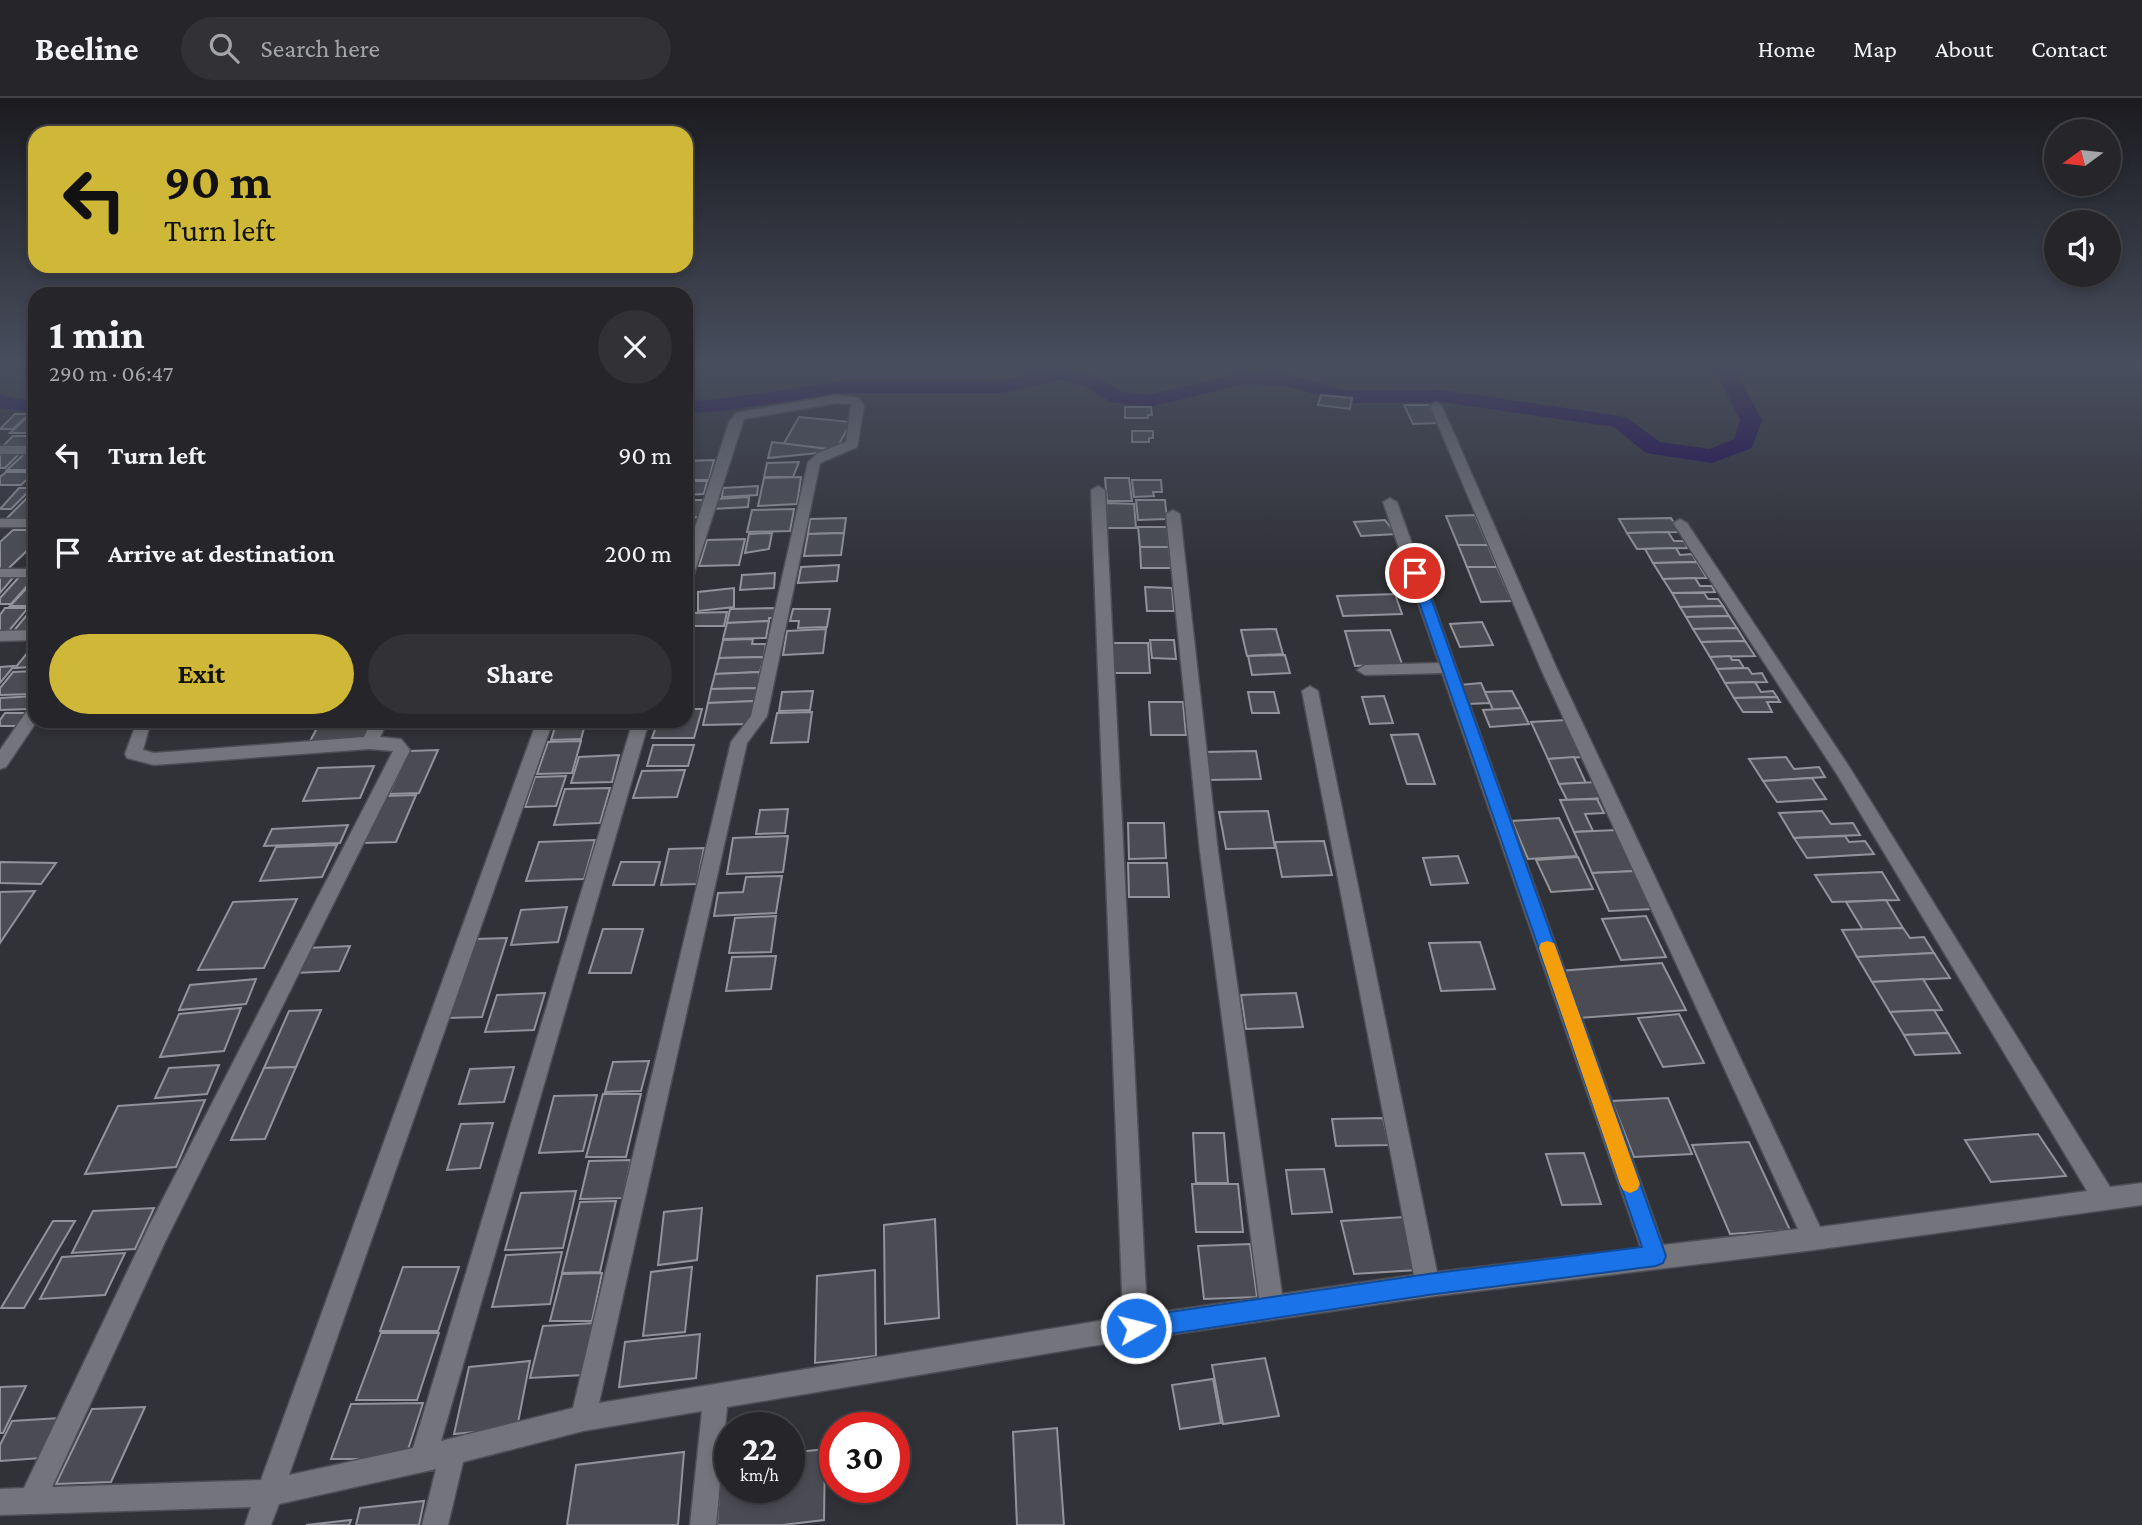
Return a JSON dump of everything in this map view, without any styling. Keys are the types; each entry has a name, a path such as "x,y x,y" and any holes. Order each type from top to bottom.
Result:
{"street":[{"path":"693,555 732,433"},
{"path":"583,1418 739,742 757,723 761,713 760,704 814,462 825,454 852,444 854,433"},
{"path":"1448,433 1549,668 1814,1239"},
{"path":"0,450 28,450"},
{"path":"1098,490 1136,1328"},
{"path":"1390,502 1656,1256"},
{"path":"1173,513 1209,852 1272,1309"},
{"path":"0,523 28,523"},
{"path":"1680,523 1844,772 2105,1200"},
{"path":"0,573 28,573"},
{"path":"0,636 28,635"},
{"path":"1365,670 1449,668"},
{"path":"1310,691 1428,1285"},
{"path":"0,763 28,721"},
{"path":"31,1502 199,1150 402,750 395,743 369,743 154,759 133,754 143,728"},
{"path":"369,743 376,728"},
{"path":"258,1525 542,728"},
{"path":"423,1459 639,728"},
{"path":"0,734 20,731"},
{"path":"0,1502 268,1493 423,1459 583,1418 716,1395 1428,1285 1814,1239 2142,1194"},
{"path":"703,1525 716,1395"},
{"path":"435,1525 453,1451"}],"building":[{"path":"790,433 845,433 836,450 783,445"},
{"path":"1132,433 1153,433 1153,438 1149,438 1149,442 1132,442"},
{"path":"13,436 28,436 26,447 2,447"},
{"path":"772,442 828,449 829,452 768,458"},
{"path":"0,453 20,453 5,468 0,468"},
{"path":"24,454 28,454 28,470 7,470"},
{"path":"714,460 709,480 693,480 693,461"},
{"path":"799,462 793,477 764,477 767,463"},
{"path":"6,472 28,472 28,478 21,485 0,485 0,477"},
{"path":"801,477 797,504 758,506 764,478"},
{"path":"1105,478 1129,478 1132,501 1107,501"},
{"path":"1132,480 1161,480 1162,492 1153,492 1154,496 1134,497"},
{"path":"693,481 707,481 704,494 693,495"},
{"path":"758,486 757,495 722,497 723,488"},
{"path":"19,488 28,488 28,492 11,509 0,509"},
{"path":"28,497 28,519 6,519"},
{"path":"749,497 748,507 713,509 715,499"},
{"path":"693,500 703,500 699,517 693,517"},
{"path":"1136,500 1165,500 1167,519 1138,520"},
{"path":"1106,503 1134,504 1136,528 1107,528"},
{"path":"794,509 790,531 747,532 752,510"},
{"path":"1475,515 1488,545 1458,545 1446,516"},
{"path":"846,518 844,533 808,534 810,519"},
{"path":"1671,518 1680,532 1627,533 1619,519"},
{"path":"1385,520 1396,534 1361,536 1354,522"},
{"path":"1138,527 1167,527 1169,547 1140,547"},
{"path":"13,530 28,530 28,550 8,569 0,569 0,542"},
{"path":"1668,532 1674,541 1684,541 1688,548 1637,549 1627,533"},
{"path":"772,533 769,549 745,553 749,534"},
{"path":"844,533 841,555 804,556 808,534"},
{"path":"745,539 739,565 699,566 707,540"},
{"path":"1458,545 1488,545 1497,567 1467,567"},
{"path":"1140,547 1169,547 1171,568 1141,568"},
{"path":"1676,548 1680,555 1692,554 1697,562 1653,563 1645,549"},
{"path":"1697,562 1707,578 1663,579 1653,563"},
{"path":"839,565 837,581 798,583 801,567"},
{"path":"1467,567 1497,567 1512,601 1481,602"},
{"path":"17,573 0,593 0,574"},
{"path":"775,573 774,588 740,590 742,575"},
{"path":"19,577 28,577 28,585 11,604 0,604 0,598"},
{"path":"1695,578 1700,586 1712,586 1715,592 1672,593 1663,579"},
{"path":"1145,587 1172,588 1174,611 1147,611"},
{"path":"734,588 734,607 698,611 698,592"},
{"path":"25,590 28,590 28,606 10,606"},
{"path":"1672,593 1704,593 1708,599 1718,599 1723,606 1680,607"},
{"path":"1395,594 1402,614 1343,616 1337,596"},
{"path":"1723,606 1729,616 1686,617 1680,607"},
{"path":"5,608 28,608 8,632 0,632 0,615"},
{"path":"775,608 773,618 769,618 769,621 727,623 730,609"},
{"path":"793,609 830,609 827,627 798,628 799,621 790,621"},
{"path":"727,612 724,626 693,626 693,613"},
{"path":"28,614 28,634 11,634"},
{"path":"1729,616 1737,628 1693,629 1686,617"},
{"path":"769,621 766,638 723,639 727,623"},
{"path":"1482,622 1493,645 1460,647 1450,624"},
{"path":"1737,628 1745,641 1701,642 1693,629"},
{"path":"826,629 823,653 783,655 787,631"},
{"path":"1276,629 1283,654 1247,656 1241,630"},
{"path":"1390,630 1402,664 1355,666 1345,631"},
{"path":"753,639 752,644 766,644 764,657 719,658 723,640"},
{"path":"1150,640 1174,640 1176,659 1152,658"},
{"path":"1745,641 1755,656 1710,657 1701,642"},
{"path":"1112,643 1148,643 1150,673 1113,673"},
{"path":"28,652 28,667 15,668"},
{"path":"1285,655 1290,673 1252,675 1248,656"},
{"path":"1730,656 1732,660 1739,660 1744,668 1717,669 1710,657"},
{"path":"764,657 760,672 715,674 719,658"},
{"path":"14,666 0,683 0,667"},
{"path":"1748,668 1752,674 1762,673 1767,682 1725,683 1717,669"},
{"path":"28,671 28,694 0,695 0,688 13,672"},
{"path":"760,672 758,688 711,689 715,674"},
{"path":"1755,682 1761,692 1773,691 1777,697 1734,698 1725,683"},
{"path":"1481,683 1490,703 1467,704 1458,685"},
{"path":"758,688 755,701 708,703 711,689"},
{"path":"813,691 810,710 779,711 782,692"},
{"path":"1512,691 1521,708 1493,710 1485,692"},
{"path":"1248,692 1274,692 1279,713 1252,713"},
{"path":"28,696 28,709 0,710 0,698"},
{"path":"1384,696 1393,723 1370,724 1362,697"},
{"path":"1777,697 1780,702 1767,702 1772,712 1743,712 1734,698"},
{"path":"755,701 751,724 703,725 708,703"},
{"path":"1149,702 1183,702 1186,735 1151,735"},
{"path":"1521,708 1529,724 1490,727 1483,710"},
{"path":"693,709 702,709 694,738 652,738 656,728 693,728"},
{"path":"812,712 808,742 771,743 777,713"},
{"path":"5,713 26,713 16,726 0,726 0,720"},
{"path":"1566,720 1584,757 1548,759 1531,722"},
{"path":"317,728 372,728 364,743 308,745"},
{"path":"555,728 584,728 581,739 551,740"},
{"path":"1418,734 1435,784 1407,784 1391,735"},
{"path":"581,741 572,773 537,774 548,742"},
{"path":"653,745 694,745 688,766 647,766"},
{"path":"438,750 419,793 389,794 409,751"},
{"path":"1256,751 1261,779 1208,780 1204,752"},
{"path":"619,755 612,782 571,783 579,757"},
{"path":"1574,757 1586,783 1559,784 1548,759"},
{"path":"1786,757 1794,769 1819,767 1825,777 1763,781 1749,759"},
{"path":"374,766 360,798 303,801 318,768"},
{"path":"685,770 677,797 633,798 642,771"},
{"path":"566,776 556,806 525,807 535,777"},
{"path":"1812,778 1826,799 1777,802 1763,781"},
{"path":"1597,782 1605,798 1567,800 1559,784"},
{"path":"610,788 600,823 554,825 565,789"},
{"path":"416,795 396,842 363,843 385,796"},
{"path":"1597,799 1604,813 1585,814 1593,831 1574,832 1560,800"},
{"path":"788,809 785,833 756,834 760,810"},
{"path":"1268,811 1275,848 1226,849 1219,812"},
{"path":"1822,811 1831,824 1853,823 1860,835 1794,838 1779,813"},
{"path":"1559,818 1577,856 1528,859 1512,821"},
{"path":"1128,823 1164,823 1166,858 1129,859"},
{"path":"348,825 340,843 264,846 272,829"},
{"path":"1616,830 1636,871 1592,873 1574,832"},
{"path":"788,836 783,872 727,874 733,838"},
{"path":"1845,836 1849,842 1865,841 1874,854 1807,858 1794,838"},
{"path":"595,840 584,879 526,881 539,842"},
{"path":"1324,841 1332,875 1282,877 1275,842"},
{"path":"337,845 322,877 260,881 276,847"},
{"path":"704,848 697,884 661,885 669,849"},
{"path":"1458,856 1468,883 1431,885 1423,858"},
{"path":"1578,857 1593,889 1551,892 1536,860"},
{"path":"0,862 56,863 41,884 0,883"},
{"path":"621,862 660,862 654,885 613,885"},
{"path":"1128,863 1167,863 1169,897 1129,897"},
{"path":"1636,871 1654,909 1609,911 1592,873"},
{"path":"1882,872 1899,900 1832,902 1815,875"},
{"path":"782,876 776,913 714,916 718,893 743,892 746,877"},
{"path":"35,891 0,943 0,892"},
{"path":"297,899 264,968 198,970 233,902"},
{"path":"1886,900 1903,928 1863,930 1846,902"},
{"path":"567,907 558,942 511,945 521,910"},
{"path":"776,916 771,952 729,953 735,918"},
{"path":"1646,916 1666,957 1621,960 1602,919"},
{"path":"1903,928 1910,938 1924,937 1934,953 1857,957 1842,930"},
{"path":"603,929 643,929 631,973 589,973"},
{"path":"507,938 482,1017 447,1018 474,939"},
{"path":"1480,942 1495,989 1441,991 1429,943"},
{"path":"350,946 339,971 295,973 306,948"},
{"path":"1934,953 1950,978 1872,982 1857,957"},
{"path":"776,956 771,989 726,991 732,957"},
{"path":"1662,963 1686,1010 1579,1018 1559,971"},
{"path":"256,979 246,1004 179,1010 190,985"},
{"path":"1923,979 1942,1010 1890,1012 1872,982"},
{"path":"545,993 534,1030 485,1032 497,995"},
{"path":"1296,993 1303,1027 1246,1029 1241,995"},
{"path":"241,1008 224,1051 160,1057 179,1014"},
{"path":"321,1010 296,1067 264,1068 289,1011"},
{"path":"1934,1010 1948,1033 1904,1035 1890,1012"},
{"path":"1679,1014 1704,1063 1663,1067 1638,1018"},
{"path":"1948,1033 1960,1053 1915,1055 1904,1035"},
{"path":"649,1061 641,1091 605,1092 613,1062"},
{"path":"219,1065 207,1094 155,1098 169,1068"},
{"path":"296,1067 265,1139 231,1140 264,1068"},
{"path":"514,1067 504,1102 459,1104 470,1069"},
{"path":"603,1094 641,1094 626,1157 586,1157"},
{"path":"597,1095 583,1151 539,1153 554,1096"},
{"path":"1668,1098 1692,1154 1634,1157 1612,1101"},
{"path":"205,1100 176,1167 85,1174 118,1106"},
{"path":"1383,1118 1389,1145 1336,1146 1332,1119"},
{"path":"493,1123 480,1168 447,1170 461,1124"},
{"path":"1193,1133 1224,1133 1228,1183 1196,1183"},
{"path":"2038,1134 2066,1176 1991,1182 1965,1140"},
{"path":"1749,1142 1790,1230 1730,1234 1692,1145"},
{"path":"1584,1153 1601,1204 1562,1205 1546,1154"},
{"path":"631,1160 623,1198 580,1199 589,1161"},
{"path":"1324,1169 1332,1212 1292,1214 1286,1170"},
{"path":"1192,1184 1238,1184 1243,1232 1196,1232"},
{"path":"576,1191 563,1248 505,1250 521,1193"},
{"path":"616,1201 600,1272 562,1273 580,1202"},
{"path":"154,1208 135,1249 72,1253 93,1211"},
{"path":"702,1208 697,1260 658,1265 664,1212"},
{"path":"1404,1217 1417,1270 1354,1274 1341,1221"},
{"path":"935,1219 939,1318 885,1324 884,1225"},
{"path":"53,1221 75,1221 24,1308 1,1308"},
{"path":"1250,1244 1257,1297 1204,1299 1198,1246"},
{"path":"562,1252 550,1304 492,1307 506,1255"},
{"path":"125,1253 105,1295 40,1299 62,1257"},
{"path":"403,1267 459,1267 438,1331 380,1331"},
{"path":"692,1267 685,1332 643,1336 651,1272"},
{"path":"875,1270 876,1356 815,1363 817,1276"},
{"path":"602,1273 592,1321 550,1321 562,1274"},
{"path":"595,1323 584,1375 530,1378 543,1326"},
{"path":"381,1333 439,1333 417,1400 356,1400"},
{"path":"700,1334 696,1378 619,1387 625,1342"},
{"path":"1265,1358 1279,1416 1223,1424 1212,1365"},
{"path":"530,1361 517,1428 454,1434 469,1367"},
{"path":"1213,1379 1221,1423 1180,1429 1172,1385"},
{"path":"26,1386 3,1433 0,1433 0,1387"},
{"path":"423,1403 405,1459 331,1459 351,1404"},
{"path":"145,1407 111,1482 56,1484 92,1409"},
{"path":"59,1418 41,1458 0,1461 0,1445 12,1421"},
{"path":"1057,1428 1064,1525 1017,1525 1013,1432"},
{"path":"819,1450 819,1503 824,1503 824,1520 782,1525 717,1525 718,1503 805,1503 805,1451"},
{"path":"684,1452 678,1525 567,1525 576,1465"},
{"path":"424,1501 419,1525 356,1525 360,1508"},
{"path":"351,1520 349,1525 306,1525"}],"waterway":[{"path":"1634,433 1654,448 1712,456 1744,443 1747,433"}],"slow traffic":[{"path":"1547,948 1630,1184"}],"route":[{"path":"1136,1328 1428,1285 1656,1256 1415,573"}]}
